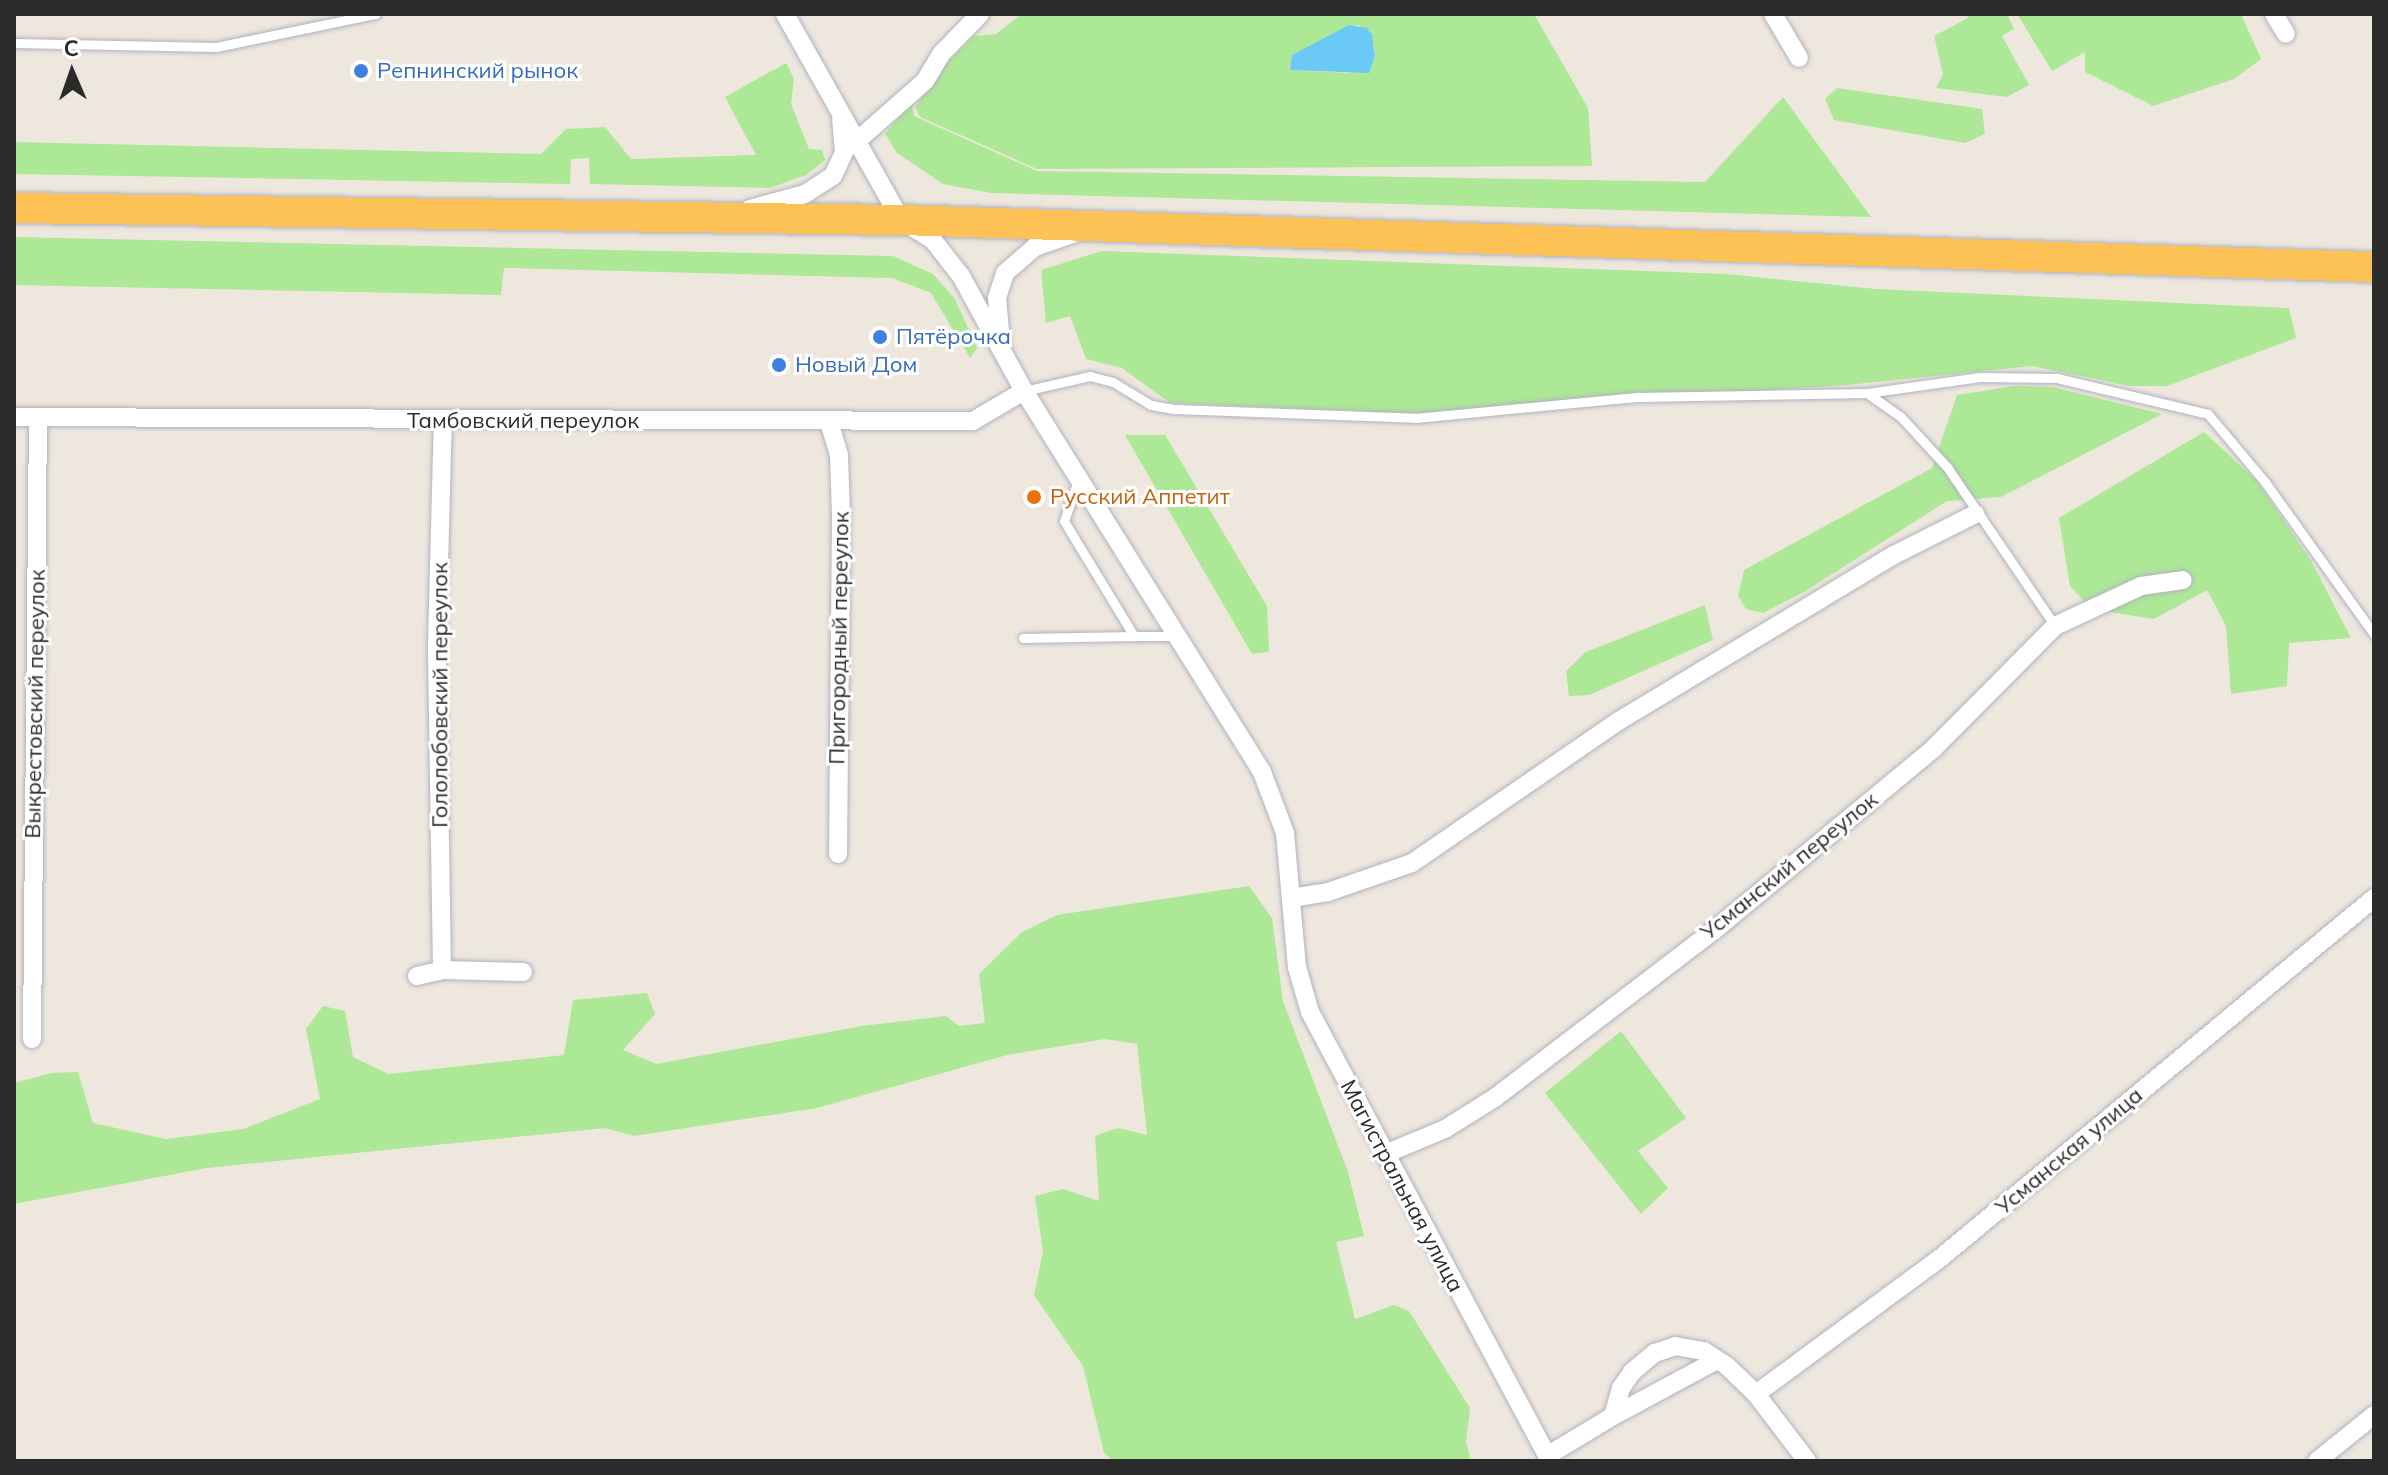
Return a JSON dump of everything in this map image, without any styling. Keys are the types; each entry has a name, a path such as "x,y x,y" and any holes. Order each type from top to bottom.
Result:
{"highway":[{"path":"14,208 901,220 2372,268"}],"street":[{"path":"785,14 901,220"},
{"path":"858,140 925,81 942,53 980,14"},
{"path":"1773,14 1799,58"},
{"path":"2274,14 2286,34"},
{"path":"715,218 805,194 838,171 844,134 826,84"},
{"name":"Магистральная улица","path":"901,220 932,239 947,256 1024,391 1273,795 1285,833 1297,967 1310,1012 1548,1458"},
{"path":"1002,353 997,298 1010,267 1047,240 1119,226"},
{"name":"Тамбовский переулок","path":"14,417 973,421 1024,391"},
{"name":"Выкрестовский переулок","path":"32,1039 38,417"},
{"name":"Гололобовский переулок","path":"442,970 437,643 443,421"},
{"name":"Пригородный переулок","path":"829,422 839,455 841,515 838,854"},
{"path":"1291,898 1328,892 1412,863 1617,722 1894,555 1975,514"},
{"name":"Усманский переулок","path":"1385,1154 1445,1129 1496,1097 1718,927 1934,748 2055,626 2141,586 2183,580"},
{"name":"Усманская улица","path":"1756,1394 1938,1260 2374,898"},
{"path":"417,976 442,970 523,972"},
{"path":"1613,1416 1621,1388 1642,1363 1664,1348 1690,1347 1717,1360 1756,1394 1807,1461"},
{"path":"1548,1458 1613,1416 1717,1360"},
{"path":"2317,1461 2374,1415"}],"lane":[{"path":"14,43 216,47 376,14"},
{"path":"1024,391 1090,376 1113,382 1151,405 1174,409 1401,418 1639,397 1867,393 1980,377 2057,378 2208,414 2265,482 2374,634"},
{"path":"1867,393 1901,417 1947,467 1975,514 2055,626"},
{"path":"1078,480 1064,521 1134,636"},
{"path":"1023,638 1173,636"}],"green space":[{"path":"1021,14 1534,14 1588,108 1592,166 1037,169 920,117 915,107 943,67 974,36 996,34","holes":["1357,25 1370,31 1375,50 1350,73 1290,70 1292,55"]},
{"path":"1966,14 2007,14 2014,29 2002,36 2029,85 2007,97 1936,88 1943,74 1934,36 1968,18"},
{"path":"2017,14 2241,14 2261,59 2234,79 2153,106 2085,72 2085,52 2052,71"},
{"path":"786,63 794,79 791,104 809,149 822,150 825,160 806,175 770,188 590,184 589,158 571,159 570,184 14,174 14,142 541,154 566,129 605,127 631,159 756,155 725,97"},
{"path":"1837,88 1982,109 1985,134 1965,143 1834,120 1825,99"},
{"path":"1783,97 1871,217 991,193 943,184 897,153 885,134 912,102 914,116 1037,171 1705,182"},
{"path":"14,237 893,256 933,274 955,299 977,348 970,358 931,293 892,278 504,268 501,295 14,285"},
{"path":"1102,251 1726,274 1876,289 2289,308 2296,338 2167,386 2129,386 2032,366 1846,385 1413,414 1170,403 1122,368 1086,359 1070,316 1046,323 1041,270"},
{"path":"2014,386 2053,387 2162,414 2001,497 1947,501 1804,592 1763,613 1746,609 1738,596 1744,570 1932,468 1957,395"},
{"path":"2204,432 2256,480 2310,559 2351,638 2289,643 2287,686 2231,694 2226,626 2207,590 2154,619 2091,609 2070,586 2059,518"},
{"path":"1125,435 1165,435 1267,606 1269,652 1252,654"},
{"path":"1705,605 1713,640 1589,695 1569,696 1566,671 1586,652"},
{"path":"1249,886 1272,918 1283,1001 1348,1172 1364,1236 1336,1242 1355,1319 1394,1305 1409,1311 1470,1408 1466,1441 1471,1461 1113,1461 1104,1453 1083,1366 1034,1295 1043,1251 1035,1196 1063,1189 1099,1201 1095,1136 1118,1128 1147,1135 1137,1044 1105,1039 1007,1055 817,1108 634,1136 605,1128 207,1168 14,1204 14,1083 51,1073 78,1072 93,1123 166,1139 243,1129 320,1099 306,1029 323,1006 345,1011 353,1057 388,1074 564,1055 573,1000 647,993 655,1014 623,1050 656,1064 862,1026 946,1016 959,1026 985,1023 979,974 1022,932 1057,915"},
{"path":"1621,1031 1686,1118 1638,1151 1668,1188 1641,1214 1545,1093"}],"water":[{"path":"1349,25 1367,28 1372,35 1375,56 1369,73 1290,70 1292,55"}],"place":[{"name":"Репнинский рынок","path":"361,71"},
{"name":"Пятёрочка","path":"880,337"},
{"name":"Новый Дом","path":"779,365"},
{"name":"Русский Аппетит","path":"1034,497"}]}
